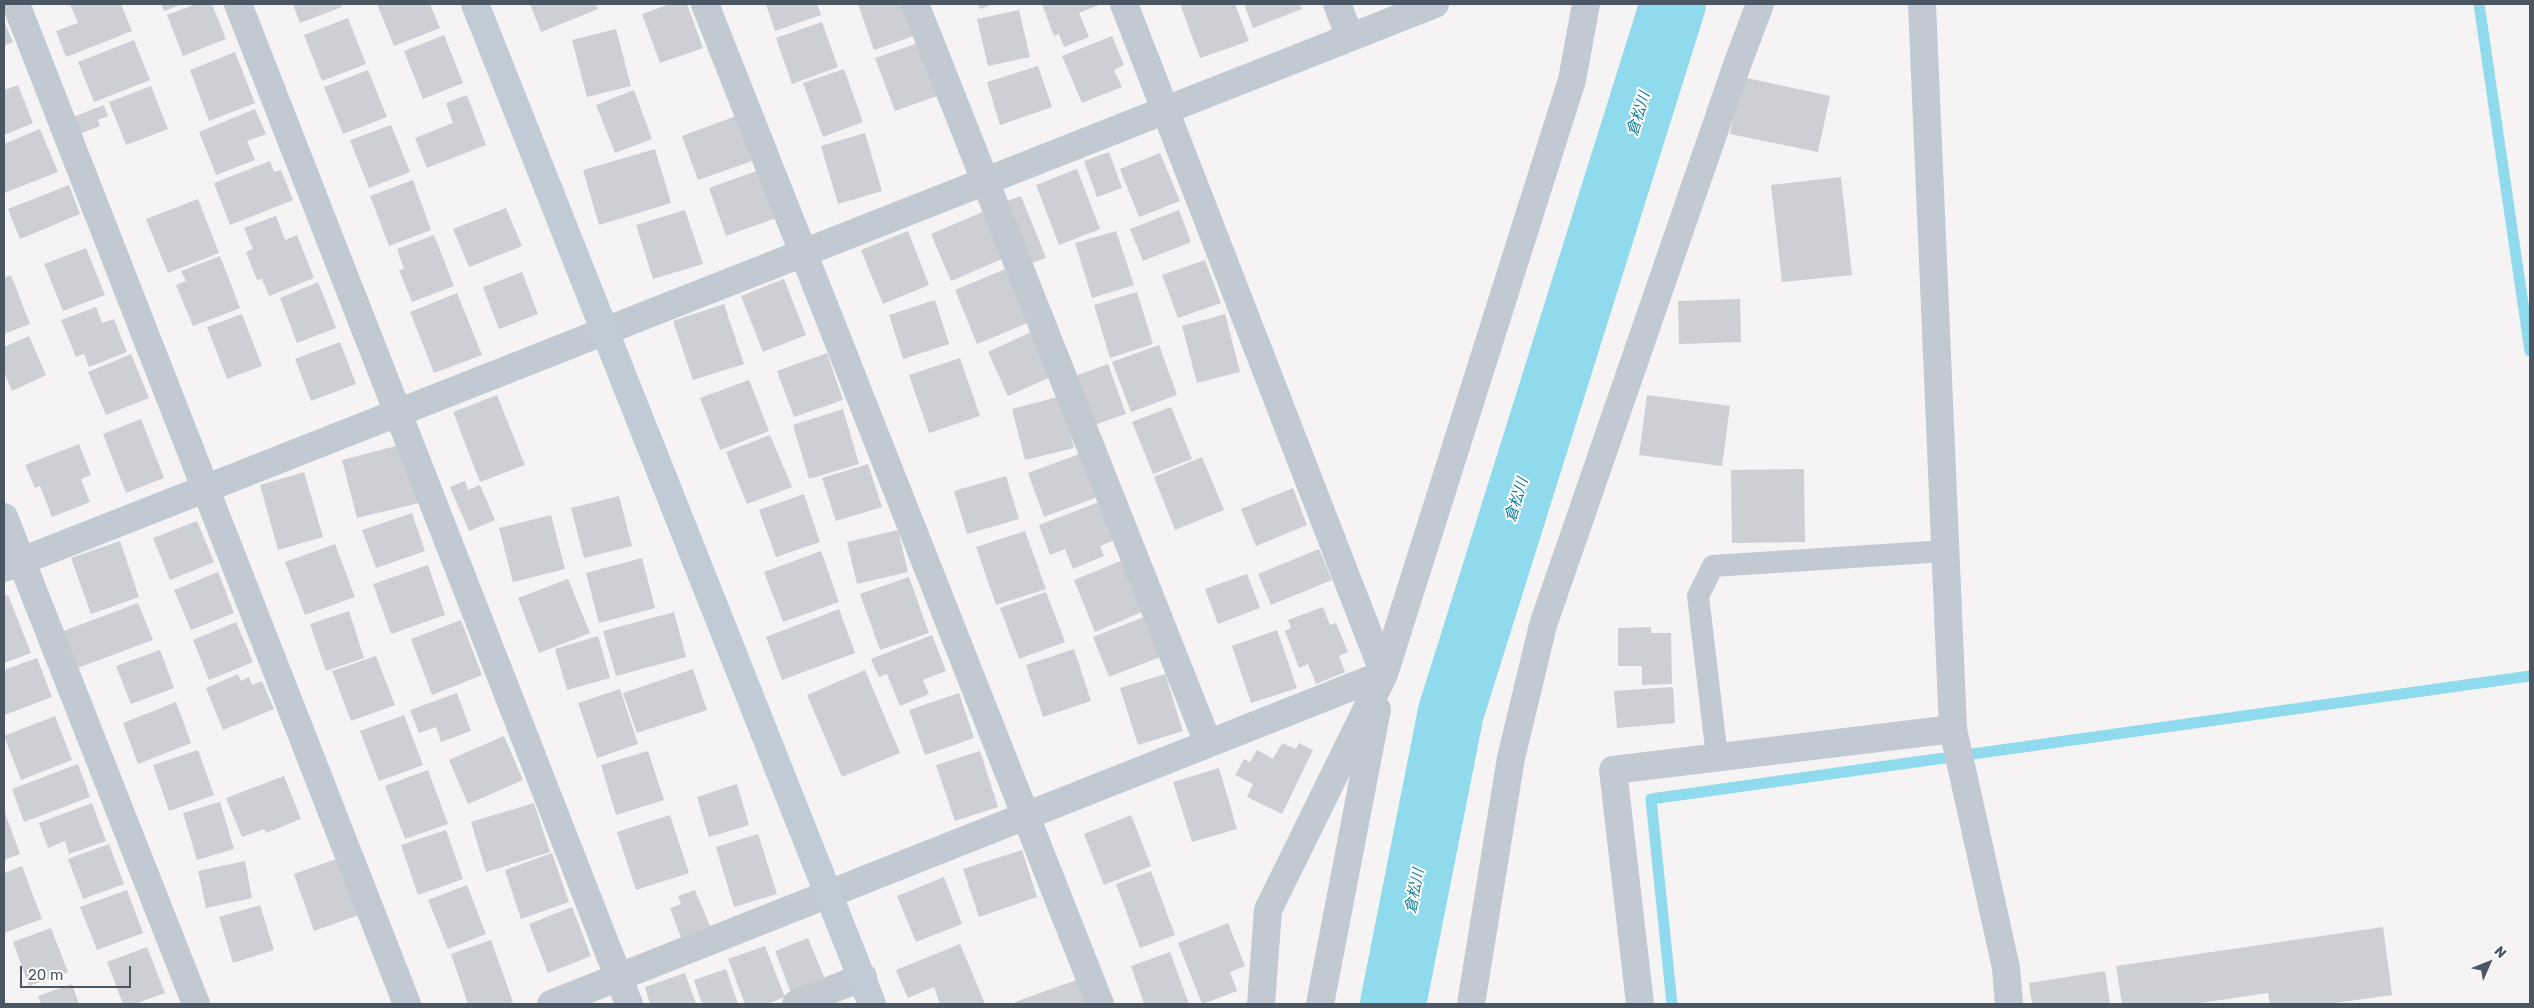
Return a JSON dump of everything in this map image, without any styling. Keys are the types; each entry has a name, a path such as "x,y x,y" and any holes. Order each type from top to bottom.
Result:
{"street":[{"path":"16,4 407,1004"},
{"path":"238,4 629,1004"},
{"path":"475,4 863,977 872,1004"},
{"path":"705,4 1100,1004"},
{"path":"915,4 1208,743"},
{"path":"1124,4 1384,674 1268,910 1261,1004"},
{"path":"1337,4 1350,37"},
{"path":"12,564 1435,4"},
{"path":"1320,1004 1384,674 1572,80 1586,4"},
{"path":"1471,1004 1511,758 1543,625 1736,65 1760,4"},
{"path":"1922,4 1952,729 2006,968 2009,1004"},
{"path":"4,518 12,564 196,1004"},
{"path":"551,1004 1384,674"},
{"path":"1640,1004 1612,770 1952,729"},
{"path":"796,1004 863,977"}],"lane":[{"path":"1717,758 1698,596 1713,566 1945,552"}],"building":[{"path":"70,4 121,4 132,31 66,57 56,31 78,23"},
{"path":"161,4 183,4 164,11"},
{"path":"196,4 212,4 226,39 183,56 167,15"},
{"path":"293,4 341,4 342,7 300,23"},
{"path":"377,4 430,4 440,28 394,46"},
{"path":"530,4 596,4 598,9 541,32"},
{"path":"670,4 687,4 703,48 660,63 642,14"},
{"path":"766,4 817,4 821,15 775,31"},
{"path":"858,4 905,4 916,35 874,50"},
{"path":"978,4 994,4 980,9"},
{"path":"1042,4 1102,4 1079,13 1089,37 1064,47 1059,34 1054,36"},
{"path":"1180,4 1235,4 1249,41 1200,58"},
{"path":"1244,4 1300,4 1302,9 1253,28"},
{"path":"1019,10 1030,57 988,66 977,19"},
{"path":"348,18 366,64 322,81 304,35"},
{"path":"4,21 13,42 4,46"},
{"path":"822,22 838,67 792,84 776,38"},
{"path":"616,29 631,86 587,97 572,40"},
{"path":"444,35 463,83 423,99 404,51"},
{"path":"1112,36 1124,65 1114,70 1122,87 1082,103 1062,56"},
{"path":"134,40 150,80 94,102 78,62"},
{"path":"918,43 937,96 895,111 875,58"},
{"path":"235,52 255,103 209,121 190,70"},
{"path":"1038,66 1052,107 1000,125 987,82"},
{"path":"844,69 863,122 823,137 803,83"},
{"path":"368,70 387,117 343,134 324,87"},
{"path":"1742,77 1830,96 1818,152 1730,134"},
{"path":"18,85 33,123 4,135 4,90"},
{"path":"151,86 168,129 126,145 109,102"},
{"path":"634,90 652,139 615,153 596,105"},
{"path":"467,95 486,145 427,168 415,138 453,123 446,103"},
{"path":"104,105 108,116 98,120 100,126 79,134 73,117"},
{"path":"255,109 266,134 247,141 255,160 216,175 199,132"},
{"path":"736,116 752,161 698,180 682,136"},
{"path":"391,125 410,172 369,188 350,140"},
{"path":"40,129 58,172 4,193 4,144"},
{"path":"865,133 882,191 838,204 821,146"},
{"path":"655,149 671,203 599,225 583,170"},
{"path":"1109,152 1122,188 1097,197 1084,161"},
{"path":"1160,153 1180,201 1139,217 1120,169"},
{"path":"270,161 274,172 281,170 293,200 230,225 214,183"},
{"path":"1077,169 1100,229 1059,245 1036,185"},
{"path":"759,170 776,218 726,236 709,188"},
{"path":"1841,177 1852,275 1782,282 1771,185"},
{"path":"413,180 431,230 389,246 370,196"},
{"path":"69,185 80,214 20,239 8,209"},
{"path":"1021,196 1046,258 1032,263 1007,201"},
{"path":"198,199 219,253 168,273 146,219"},
{"path":"506,208 522,246 469,267 453,229"},
{"path":"685,210 703,264 653,279 636,225"},
{"path":"987,210 1007,257 951,281 931,234"},
{"path":"1179,210 1191,242 1143,261 1130,229"},
{"path":"276,216 285,240 297,235 314,278 269,296 262,279 257,280 246,252 253,249 244,228"},
{"path":"908,231 929,285 883,304 861,250"},
{"path":"1116,231 1134,285 1092,298 1075,243"},
{"path":"434,235 454,286 412,302 399,270 404,269 397,249"},
{"path":"86,248 105,295 63,311 44,264"},
{"path":"220,256 240,308 193,326 176,285 186,281 181,271"},
{"path":"1205,260 1221,303 1178,318 1162,275"},
{"path":"1008,268 1030,322 977,344 955,290"},
{"path":"522,272 538,314 499,329 483,287"},
{"path":"11,275 30,324 4,334 4,278"},
{"path":"784,279 806,335 763,352 741,296"},
{"path":"318,282 336,328 297,343 280,298"},
{"path":"1137,292 1153,344 1110,358 1094,305"},
{"path":"457,293 482,355 434,373 410,312"},
{"path":"1740,299 1741,342 1679,344 1678,301"},
{"path":"935,300 949,344 903,359 889,315"},
{"path":"724,304 744,364 693,380 673,321"},
{"path":"96,307 102,323 114,319 127,352 89,367 84,354 76,357 61,320"},
{"path":"242,314 262,366 227,379 207,327"},
{"path":"1225,314 1240,372 1197,383 1182,326"},
{"path":"1031,332 1051,377 1008,396 988,352"},
{"path":"29,336 46,375 12,391 4,372 4,347"},
{"path":"340,342 356,384 311,401 295,359"},
{"path":"1159,345 1177,395 1131,412 1112,362"},
{"path":"827,353 843,400 794,417 777,371"},
{"path":"131,354 149,398 106,415 88,372"},
{"path":"960,358 980,416 929,433 909,375"},
{"path":"1108,364 1126,414 1094,425 1075,376"},
{"path":"749,380 769,431 720,450 700,398"},
{"path":"497,395 525,465 480,482 453,412"},
{"path":"1647,395 1730,406 1722,466 1639,455"},
{"path":"1061,396 1074,448 1025,460 1012,409"},
{"path":"1171,407 1192,459 1153,474 1132,422"},
{"path":"843,409 859,464 809,479 793,425"},
{"path":"141,419 164,478 126,493 103,434"},
{"path":"770,435 792,487 747,504 726,452"},
{"path":"79,444 91,475 81,479 90,502 52,517 40,486 35,488 25,465"},
{"path":"404,444 419,503 357,518 342,460"},
{"path":"1082,453 1098,497 1044,517 1028,473"},
{"path":"1202,457 1224,510 1175,530 1154,477"},
{"path":"868,464 882,507 836,521 822,478"},
{"path":"1804,469 1805,542 1732,543 1731,470"},
{"path":"304,472 323,537 278,550 260,485"},
{"path":"1006,476 1019,519 967,534 954,491"},
{"path":"465,481 468,490 480,485 495,520 469,531 450,487"},
{"path":"1293,488 1307,525 1256,546 1241,509"},
{"path":"804,494 820,542 776,557 759,510"},
{"path":"619,496 632,546 584,558 571,508"},
{"path":"1099,502 1115,540 1100,546 1104,556 1073,569 1065,549 1050,555 1039,525"},
{"path":"412,513 425,551 376,568 362,530"},
{"path":"551,515 565,569 513,582 499,528"},
{"path":"197,521 214,562 170,580 153,538"},
{"path":"898,530 908,572 857,584 847,542"},
{"path":"1025,531 1046,589 996,605 976,547"},
{"path":"120,541 139,597 91,614 71,558"},
{"path":"335,544 355,597 305,615 285,562"},
{"path":"1319,549 1332,580 1271,605 1258,574"},
{"path":"821,551 839,602 783,622 764,572"},
{"path":"642,558 655,608 599,623 586,573"},
{"path":"1123,560 1144,611 1095,632 1074,580"},
{"path":"428,565 445,615 391,634 373,584"},
{"path":"218,572 234,613 191,630 174,590"},
{"path":"1247,574 1260,608 1218,624 1205,589"},
{"path":"909,577 929,633 880,650 860,594"},
{"path":"568,579 590,633 539,653 518,598"},
{"path":"1046,592 1065,642 1019,659 1000,608"},
{"path":"8,595 31,653 4,663 4,596"},
{"path":"138,603 153,640 72,670 58,633"},
{"path":"1323,607 1330,625 1336,623 1348,652 1339,656 1345,672 1316,684 1308,664 1299,668 1285,631 1291,628 1288,620"},
{"path":"839,609 855,653 782,680 766,637"},
{"path":"349,611 364,658 326,671 310,624"},
{"path":"674,612 686,657 616,676 603,631"},
{"path":"1144,617 1160,657 1109,677 1093,637"},
{"path":"461,620 482,675 432,695 411,639"},
{"path":"236,622 253,662 209,680 193,640"},
{"path":"1651,627 1651,633 1671,633 1672,684 1642,685 1642,666 1618,666 1618,628"},
{"path":"1277,630 1297,688 1251,703 1232,646"},
{"path":"932,635 946,671 923,680 929,694 900,706 887,674 879,677 871,659"},
{"path":"598,636 610,678 567,690 555,649"},
{"path":"1074,649 1091,701 1043,717 1026,665"},
{"path":"160,650 174,688 131,704 116,666"},
{"path":"376,656 395,705 351,721 332,671"},
{"path":"37,658 52,697 4,715 4,670"},
{"path":"693,669 707,710 637,733 623,693"},
{"path":"865,670 900,753 842,777 807,695"},
{"path":"238,674 241,681 249,677 252,685 262,681 274,709 223,730 206,688"},
{"path":"1165,674 1183,731 1138,745 1120,688"},
{"path":"1673,687 1675,723 1617,728 1614,691"},
{"path":"620,689 638,744 597,758 578,703"},
{"path":"457,693 471,731 441,742 436,727 419,733 410,710"},
{"path":"959,693 974,738 925,755 909,710"},
{"path":"176,702 191,743 138,764 123,723"},
{"path":"404,715 423,765 379,781 360,731"},
{"path":"55,716 72,760 21,780 4,736"},
{"path":"504,736 523,780 468,804 449,760"},
{"path":"1282,743 1296,749 1299,743 1313,750 1282,814 1247,797 1253,784 1235,775 1244,759 1250,762 1257,750 1273,759"},
{"path":"198,750 214,795 169,811 153,765"},
{"path":"648,751 664,800 616,815 601,765"},
{"path":"980,751 998,807 955,821 936,765"},
{"path":"78,764 90,797 24,822 12,789"},
{"path":"1219,768 1237,829 1192,842 1173,782"},
{"path":"428,770 448,824 405,839 385,786"},
{"path":"284,776 301,819 266,833 264,829 242,837 226,798"},
{"path":"737,784 749,825 709,837 697,797"},
{"path":"220,802 234,849 197,860 183,813"},
{"path":"92,803 106,841 69,854 65,841 48,848 39,823"},
{"path":"534,803 550,852 486,872 471,822"},
{"path":"4,810 20,854 4,860"},
{"path":"670,815 689,873 636,890 617,832"},
{"path":"1131,815 1151,866 1104,885 1084,834"},
{"path":"446,830 463,879 418,895 401,845"},
{"path":"758,834 777,894 734,907 716,847"},
{"path":"109,844 124,884 83,899 68,859"},
{"path":"1022,850 1037,897 979,917 963,869"},
{"path":"552,853 569,902 521,919 505,870"},
{"path":"339,858 359,915 314,931 294,874"},
{"path":"245,861 252,898 206,908 198,871"},
{"path":"22,866 42,919 4,933 4,873"},
{"path":"1151,871 1175,935 1140,948 1116,884"},
{"path":"944,877 962,924 916,942 897,896"},
{"path":"467,885 486,934 448,949 428,900"},
{"path":"127,890 143,933 97,950 80,907"},
{"path":"695,890 710,926 681,938 670,908 681,904 678,896"},
{"path":"260,905 274,950 233,963 219,917"},
{"path":"572,907 591,956 548,973 529,924"},
{"path":"1228,923 1245,966 1230,972 1237,991 1202,1004 1178,943"},
{"path":"2383,927 2392,995 2328,1004 2270,1004 2268,993 2193,1004 2122,1004 2116,966"},
{"path":"51,928 68,972 29,986 13,942"},
{"path":"808,938 827,984 793,998 775,951"},
{"path":"491,940 513,1002 506,1004 468,1004 451,954"},
{"path":"960,944 985,1004 940,1004 934,987 908,998 896,970"},
{"path":"765,946 785,997 767,1004 745,1004 728,959"},
{"path":"147,947 165,993 135,1004 123,1004 107,962"},
{"path":"1170,952 1189,1004 1144,1004 1131,966"},
{"path":"726,969 738,1004 702,1004 694,980"},
{"path":"2105,971 2110,1004 2032,1004 2029,983"},
{"path":"685,973 696,1004 650,1004 645,987"},
{"path":"1076,980 1085,1004 1015,1004 1015,1002"},
{"path":"72,984 79,1004 41,1004 38,996"}],"waterway":[{"name":"倉松川","path":"1393,1004 1451,712 1673,4"},
{"path":"2479,4 2530,351"},
{"path":"1672,1004 1651,799 2530,676"}]}
